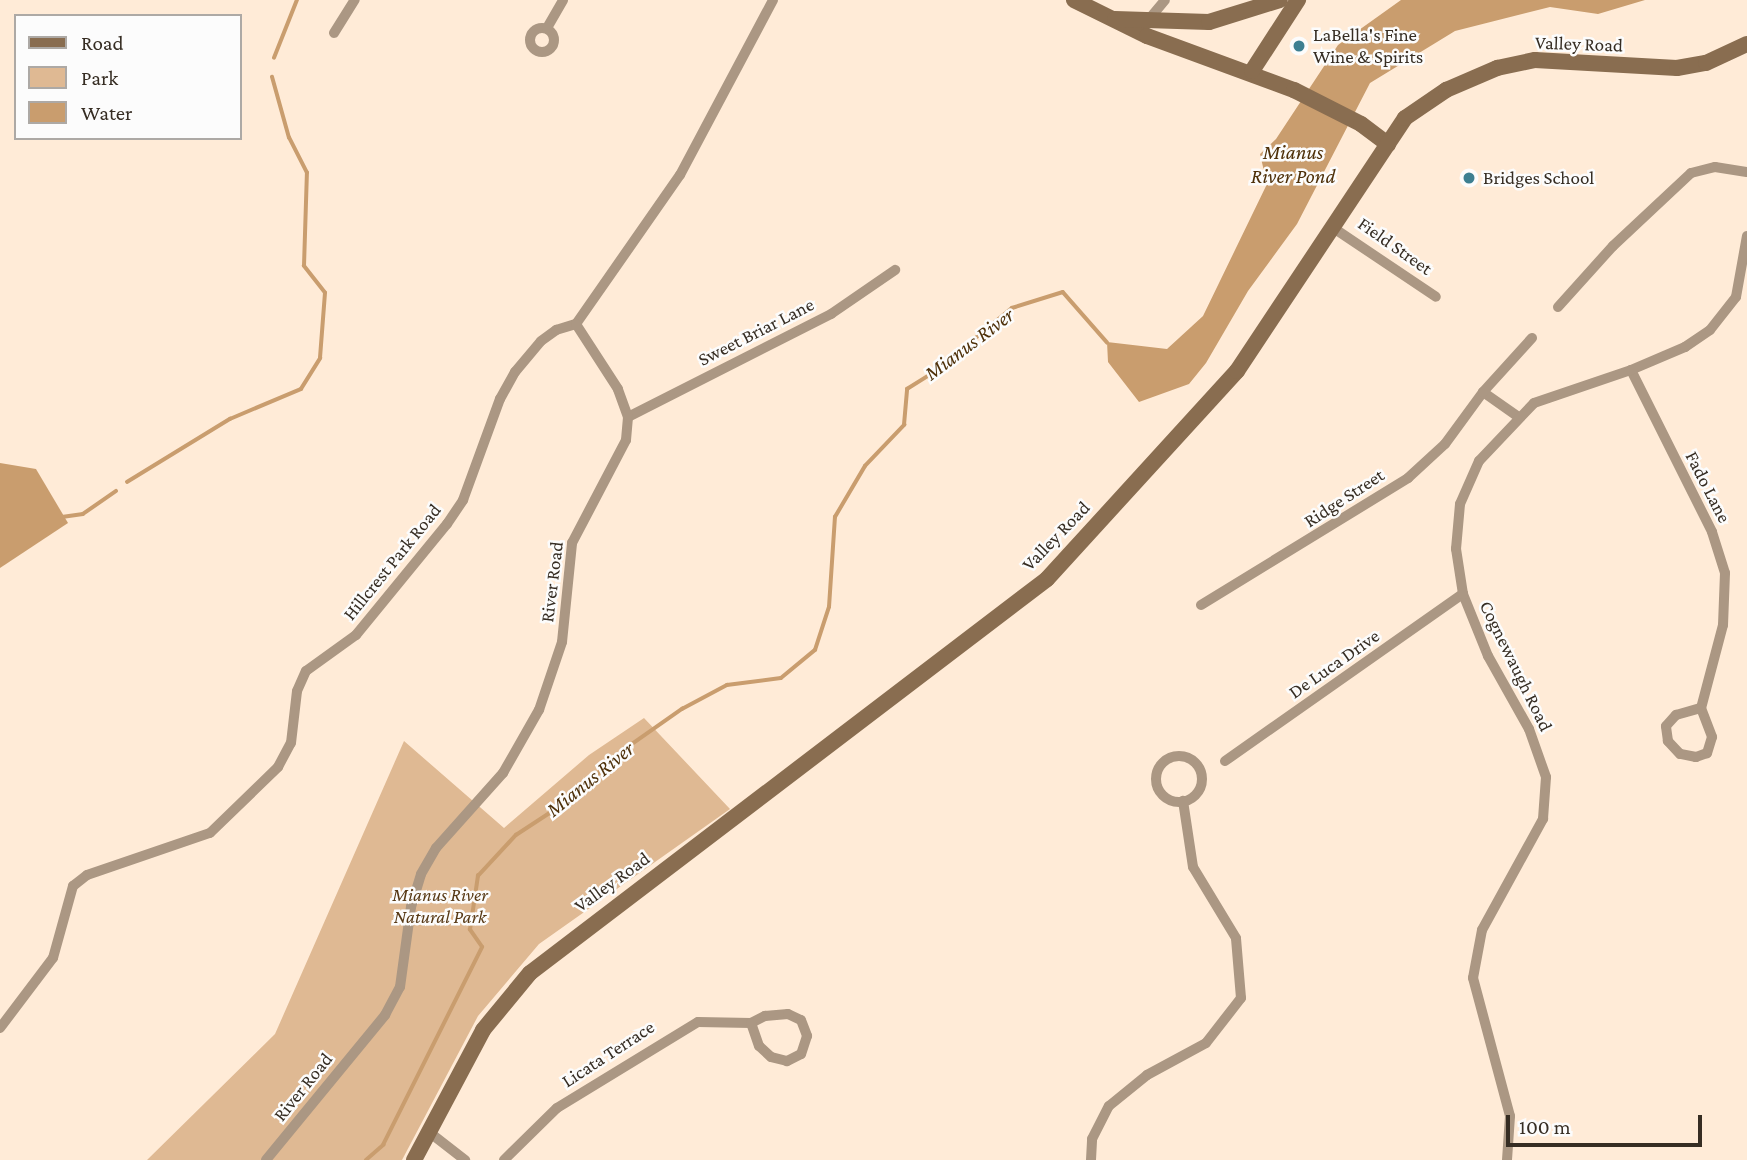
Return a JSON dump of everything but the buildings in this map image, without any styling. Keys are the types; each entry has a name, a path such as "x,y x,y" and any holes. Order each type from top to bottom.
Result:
{"street":[{"path":"334,33 355,0"},
{"path":"547,28 563,0"},
{"path":"628,417 618,389 576,324 680,175 773,0"},
{"path":"1074,0 1166,43 1252,71 1294,90 1361,124 1388,144"},
{"path":"1150,18 1165,0"},
{"path":"1113,19 1150,18 1209,22 1280,0"},
{"path":"1252,71 1298,0"},
{"name":"Valley Road","path":"414,1160 483,1030 505,1000 558,947 804,768 933,663 1046,579 1237,371 1295,289 1332,227 1405,118 1430,101 1497,68 1535,60 1677,68 1713,60 1747,44"},
{"path":"1558,307 1612,246 1691,173 1715,166 1747,172"},
{"name":"Field Street","path":"1332,227 1436,297"},
{"name":"Cognewaugh Road","path":"1507,1160 1507,1103 1473,978 1482,930 1543,819 1546,777 1529,729 1488,656 1463,594 1456,549 1460,504 1479,461 1517,416 1551,396 1631,370 1685,347 1728,311 1740,283 1747,236"},
{"name":"Sweet Briar Lane","path":"628,417 831,314 895,270"},
{"name":"Hillcrest Park Road","path":"0,1028 53,958 74,886 87,875 210,833 278,767 291,743 297,691 306,671 356,635 447,524 463,500 500,399 515,372 541,341 556,330 576,324"},
{"name":"Ridge Street","path":"1201,605 1408,478 1445,444 1483,391 1532,338"},
{"name":"Fado Lane","path":"1631,370 1712,532 1725,573 1716,662 1701,708"},
{"path":"1483,391 1517,416"},
{"name":"River Road","path":"266,1160 385,1015 400,987 411,907 421,874 436,848 503,773 539,710 562,642 572,543 580,522 619,459 628,417"},
{"name":"De Luca Drive","path":"1225,761 1463,594"},
{"path":"1701,708 1712,737 1707,753 1696,757 1680,754 1668,741 1666,726 1676,715 1701,708"},
{"path":"1174,757 1191,760 1200,773 1199,789 1183,802 1164,796 1156,781 1161,765 1174,757"},
{"path":"1091,1160 1092,1139 1109,1106 1147,1076 1206,1043 1241,998 1236,938 1193,867 1183,802"},
{"name":"Licata Terrace","path":"504,1160 557,1108 668,1037 698,1022 751,1023 765,1016 788,1014 802,1020 807,1036 801,1054 787,1061 771,1057 759,1046 751,1023"},
{"path":"429,1132 465,1160"}],"green space":[{"name":"Mianus River Natural Park","path":"644,718 730,809 539,944 478,1016 402,1160 147,1160 275,1034 404,741 504,828 589,755"}],"water":[{"name":"Mianus River Pond","path":"1401,0 1645,0 1598,14 1550,7 1455,31 1370,83 1297,224 1248,291 1206,363 1189,384 1139,402 1108,362 1107,342 1167,349 1203,316 1267,184 1260,154 1276,139 1338,45"},
{"path":"0,463 36,469 68,523 0,568"}],"waterway":[{"path":"274,58 297,0"},
{"path":"127,482 230,419 301,389 320,358 325,293 304,266 307,173 289,138 272,77"},
{"name":"Mianus River","path":"366,1160 383,1145 482,947 470,930 478,876 516,835 568,801 625,749 682,709 727,685 781,678 815,650 829,607 835,517 865,466 904,425 907,389 937,370 1012,308 1063,292 1107,342"},
{"path":"62,517 83,514 116,491"}],"place":[{"name":"LaBella's Fine Wine & Spirits","path":"1299,46"},
{"name":"Bridges School","path":"1469,178"}]}
